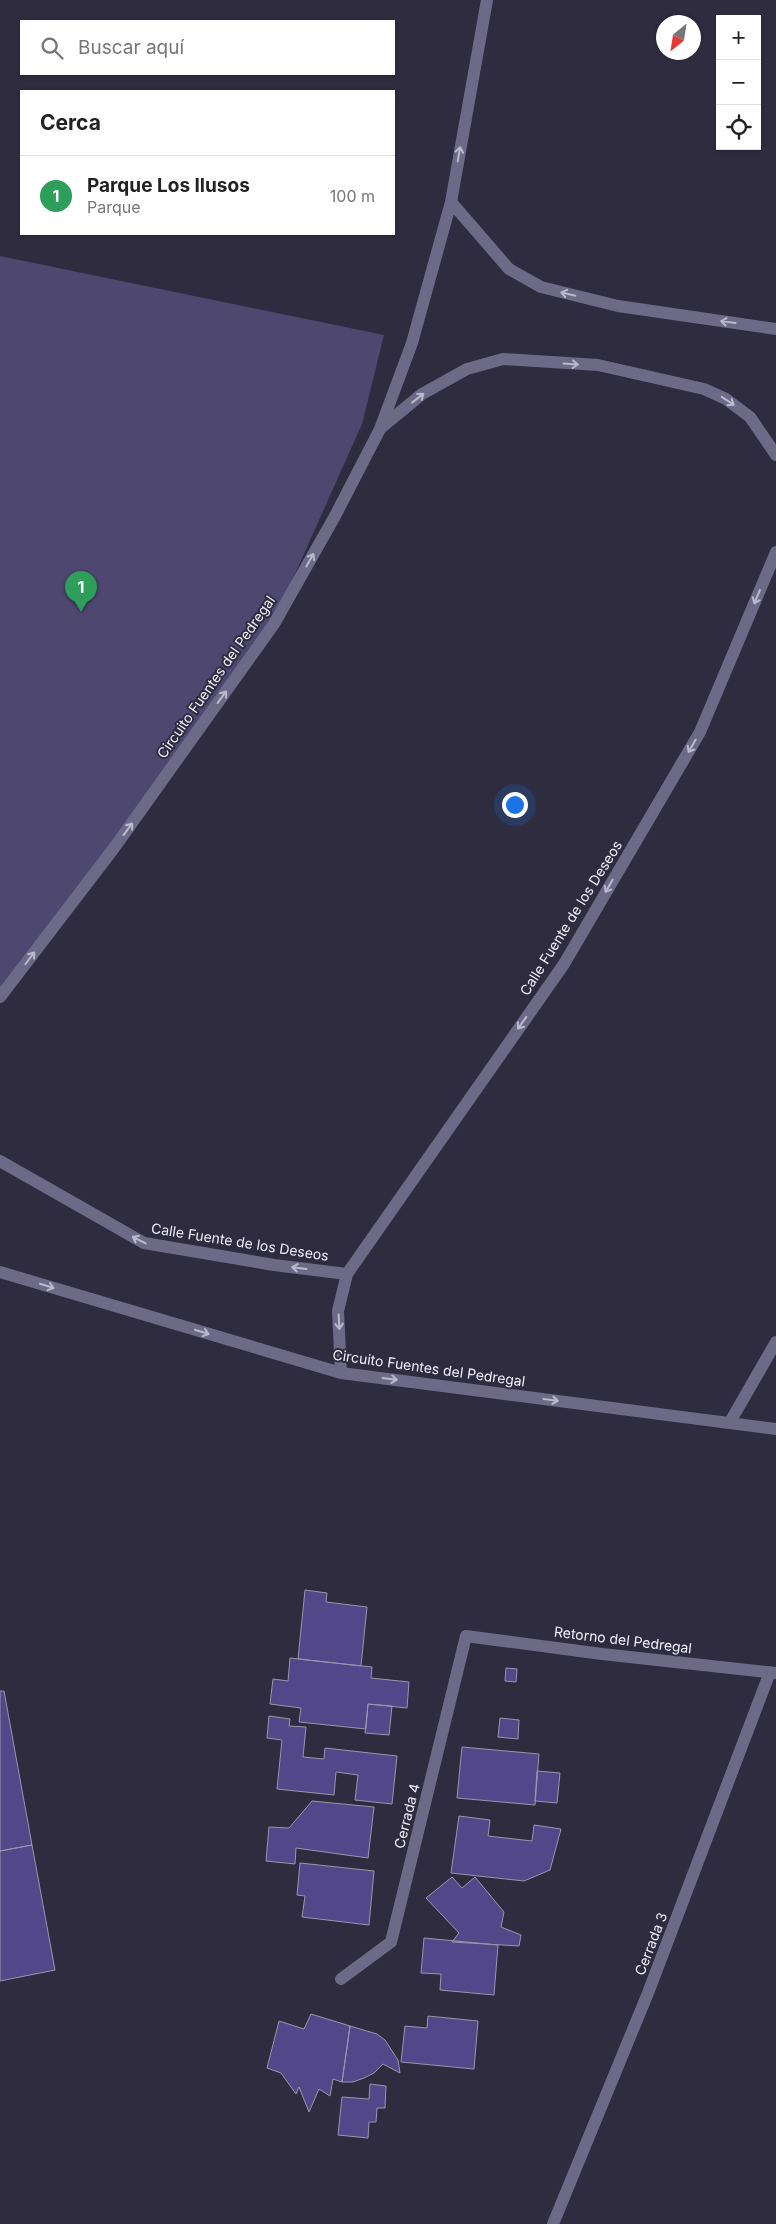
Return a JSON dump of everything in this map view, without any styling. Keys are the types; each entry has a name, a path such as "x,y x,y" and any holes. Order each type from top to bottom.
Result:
{"street":[{"name":"Circuito Fuentes del Pedregal","path":"0,997 114,848 274,624 335,516 380,429 412,343 451,202 487,0"},
{"path":"451,202 509,269 541,287 618,306 776,329"},
{"path":"380,429 422,394 466,369 504,359 598,365 704,390 726,399 750,417 776,455"},
{"name":"Calle Fuente de los Deseos","path":"342,1373 338,1311 347,1274 564,964 700,732 776,552"},
{"name":"Calle Fuente de los Deseos","path":"0,1161 144,1243 274,1265 347,1274"},
{"name":"Circuito Fuentes del Pedregal","path":"0,1272 342,1373 776,1428"},
{"path":"730,1422 776,1342"},
{"name":"Retorno del Pedregal","path":"466,1636 602,1654 773,1673"},
{"name":"Cerrada 4","path":"341,1980 391,1942 466,1636"},
{"name":"Cerrada 3","path":"553,2224 648,1993 773,1673"}],"shaded area":[{"path":"0,256 384,335 362,424 273,623 0,996"}],"building":[{"path":"305,1590 327,1593 326,1602 367,1607 361,1666 298,1659"},
{"path":"290,1658 372,1667 371,1678 409,1682 407,1708 368,1704 366,1729 299,1722 301,1708 270,1704 273,1679 288,1681"},
{"path":"506,1668 517,1669 516,1682 505,1681"},
{"path":"0,1691 4,1691 32,1845 0,1851"},
{"path":"368,1704 392,1706 389,1735 365,1733"},
{"path":"269,1716 290,1719 289,1726 306,1727 303,1757 324,1759 325,1748 397,1756 392,1804 355,1800 358,1775 336,1772 334,1795 277,1789 282,1740 267,1738"},
{"path":"500,1718 519,1720 518,1739 498,1737"},
{"path":"462,1747 539,1754 535,1805 457,1798"},
{"path":"537,1771 560,1773 557,1803 535,1801"},
{"path":"312,1801 374,1807 368,1858 296,1848 295,1864 266,1861 269,1827 289,1828"},
{"path":"459,1816 490,1820 488,1836 532,1841 534,1825 561,1829 550,1870 524,1881 451,1873"},
{"path":"32,1845 55,1970 0,1981 0,1851"},
{"path":"300,1863 374,1871 369,1925 302,1917 305,1896 297,1895"},
{"path":"452,1877 462,1888 475,1877 504,1912 501,1927 521,1935 519,1946 452,1942 459,1933 426,1898"},
{"path":"424,1938 498,1945 494,1995 440,1990 441,1974 421,1973"},
{"path":"311,2014 350,2026 342,2082 333,2079 330,2096 319,2089 309,2112 299,2087 296,2094 281,2073 267,2068 279,2021 304,2029"},
{"path":"428,2016 478,2021 474,2069 401,2062 405,2026 427,2028"},
{"path":"350,2026 377,2034 385,2040 398,2060 400,2073 383,2064 374,2073 364,2078 353,2082 342,2082"},
{"path":"370,2084 386,2086 385,2108 377,2108 376,2122 369,2122 368,2138 338,2135 342,2097 369,2099"}],"place":[{"name":"Parque Los Ilusos","path":"81,612"}]}
